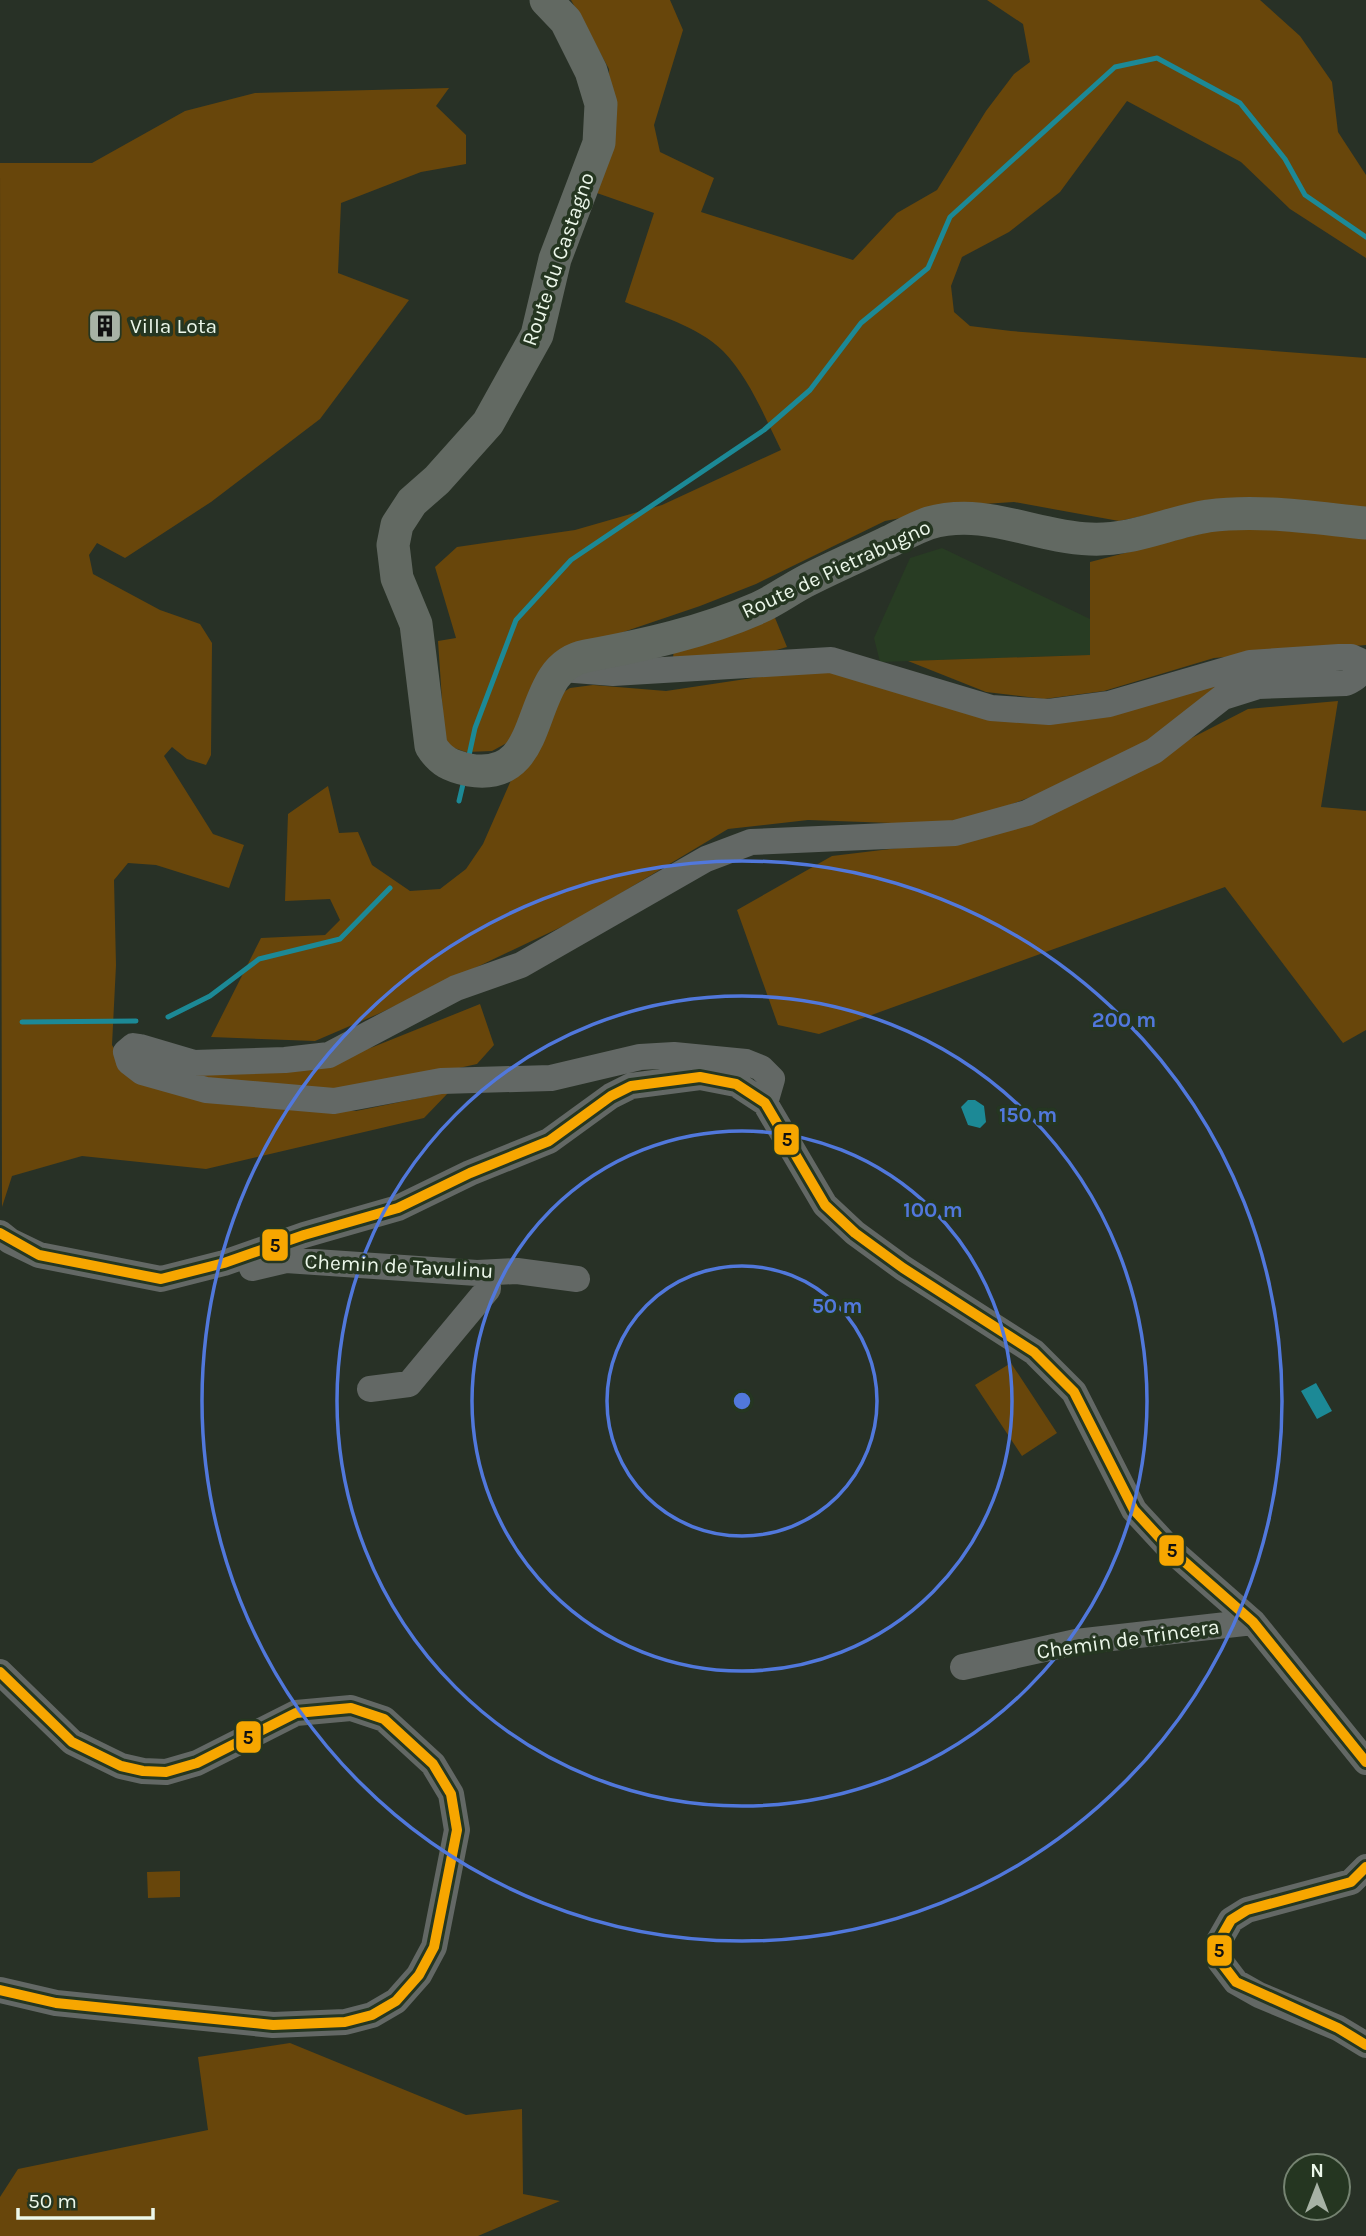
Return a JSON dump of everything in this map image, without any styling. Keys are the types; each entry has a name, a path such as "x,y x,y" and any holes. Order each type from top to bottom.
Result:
{"main road":[{"name":"Route du Castagno","path":"546,0 566,21 591,71 601,104 598,143 555,259 537,335 488,423 437,480 412,502 397,525 393,545 397,578 416,624 431,746 438,757 451,766 486,772 500,768 522,754 550,685 562,669"},
{"name":"Route de Pietrabugno","path":"562,669 580,657 681,636 760,607 804,582 928,523 960,518 992,518 1088,539 1130,538 1205,517 1236,513 1366,523"}],"street":[{"path":"562,669 613,673 831,660 991,708 1049,712 1109,704 1250,663 1339,657 1351,657 1360,662 1361,670 1357,678 1346,683 1258,686 1223,697 1154,751 1027,813 955,833 751,842 706,859 521,965 456,988 329,1055 285,1060 194,1063 141,1047 132,1046 126,1052 129,1062 142,1072 206,1090 334,1101 441,1081 551,1078 640,1057 674,1055 746,1062 761,1068 772,1079 765,1103"},
{"path":"0,1233 39,1255 161,1279 224,1263 304,1235 398,1208 470,1173 549,1141 611,1096 631,1086 700,1077 736,1084 765,1103 825,1205 855,1233 903,1268 1034,1352 1074,1392 1133,1510 1170,1549 1253,1622 1366,1762"},
{"name":"Chemin de Tavulinu","path":"224,1263 241,1270 286,1260 477,1273 517,1271 577,1279"},
{"path":"370,1389 409,1384 488,1289 488,1281 477,1273"},
{"name":"Chemin de Trincera","path":"963,1667 1076,1642 1253,1622"},
{"path":"0,1672 72,1742 121,1766 143,1771 166,1772 197,1763 296,1713 351,1708 384,1719 433,1764 451,1794 457,1830 433,1947 419,1975 396,2001 372,2015 345,2022 273,2025 56,2003 0,1990"},
{"path":"1366,1867 1350,1882 1247,1910 1231,1920 1219,1941 1220,1961 1236,1982 1259,1995 1338,2028 1366,2045"}],"shaded area":[{"path":"571,0 670,0 683,30 654,125 660,152 714,178 701,212 853,260 897,213 937,190 986,111 1014,74 1030,62 1023,24 987,0 1260,0 1300,36 1332,82 1338,132 1366,175 1366,258 1290,209 1241,162 1127,101 1060,192 1009,232 962,257 951,286 954,312 970,326 1011,331 1366,358 1366,509 1180,508 1119,521 1014,502 967,505 885,521 756,584 585,645 516,738 492,751 466,752 445,745 438,641 456,638 435,567 457,547 575,530 662,505 781,450 749,386 723,351 689,328 625,302 654,213 594,192 610,127 609,69"},
{"path":"449,88 436,106 466,135 466,164 421,172 341,203 338,273 409,300 320,419 211,502 125,558 97,543 89,555 93,574 160,610 200,624 212,643 211,755 206,765 187,759 172,747 164,756 213,834 244,845 229,888 156,865 128,863 114,880 116,965 112,1045 122,1063 228,1103 356,1111 449,1092 424,1118 206,1169 82,1156 12,1176 2,1207 0,163 92,163 185,111 255,93"},
{"path":"1285,526 1366,535 1366,645 1214,658 1104,691 1044,699 986,692 908,661 1090,655 1090,562 1211,531"},
{"path":"942,548 1090,619 1090,655 880,662 874,638 910,558"},
{"path":"773,613 787,647 752,657 673,658 674,648"},
{"path":"1249,669 1157,739 1063,785 969,820 920,824 808,820 728,829 576,920 315,1041 211,1037 261,938 325,935 340,920 330,899 285,901 288,814 328,786 339,833 358,832 372,865 410,891 440,889 466,869 483,844 512,778 559,695 570,688 593,685 666,691 793,672 835,670 1042,721"},
{"path":"1338,701 1321,807 1366,811 1366,1030 1343,1043 1225,887 819,1034 778,1025 737,910 832,856 965,840 1044,814 1248,709"},
{"path":"480,1004 494,1045 477,1064 355,1091 193,1080 195,1072 310,1067 373,1047"},
{"path":"1011,1363 1057,1433 1022,1456 975,1385"},
{"path":"180,1871 180,1897 148,1898 147,1872"},
{"path":"290,2043 466,2115 522,2109 523,2194 560,2201 478,2236 0,2236 0,2197 18,2169 208,2130 198,2057"}],"water":[{"path":"968,1100 975,1100 984,1106 986,1122 980,1128 968,1125 961,1107"},
{"path":"1316,1383 1332,1411 1317,1419 1301,1391"}],"waterway":[{"path":"468,760 475,728 516,620 571,560 764,430 810,390 861,323 928,268 950,217 1115,67 1157,58 1240,103 1285,159 1305,195 1366,237"},
{"path":"459,801 464,780"},
{"path":"168,1017 210,996 259,959 340,939 390,888"},
{"path":"22,1022 136,1021"}],"transit line":[{"name":"5","path":"0,1233 39,1255 161,1279 224,1263 304,1235 398,1208 470,1173 549,1141 611,1096 631,1086 700,1077 736,1084 765,1103 825,1205 855,1233 903,1268 1034,1352 1074,1392 1134,1510 1170,1549 1253,1622 1366,1762"},
{"name":"5","path":"0,1672 72,1742 121,1766 143,1771 166,1772 197,1763 296,1713 351,1708 384,1719 433,1764 451,1794 457,1830 434,1947 419,1975 396,2001 372,2015 345,2022 273,2025 56,2003 0,1990"},
{"name":"5","path":"1366,1867 1351,1882 1247,1910 1231,1920 1219,1941 1220,1961 1236,1982 1338,2028 1366,2045"}],"place":[{"name":"Villa Lota","path":"105,326"}]}
